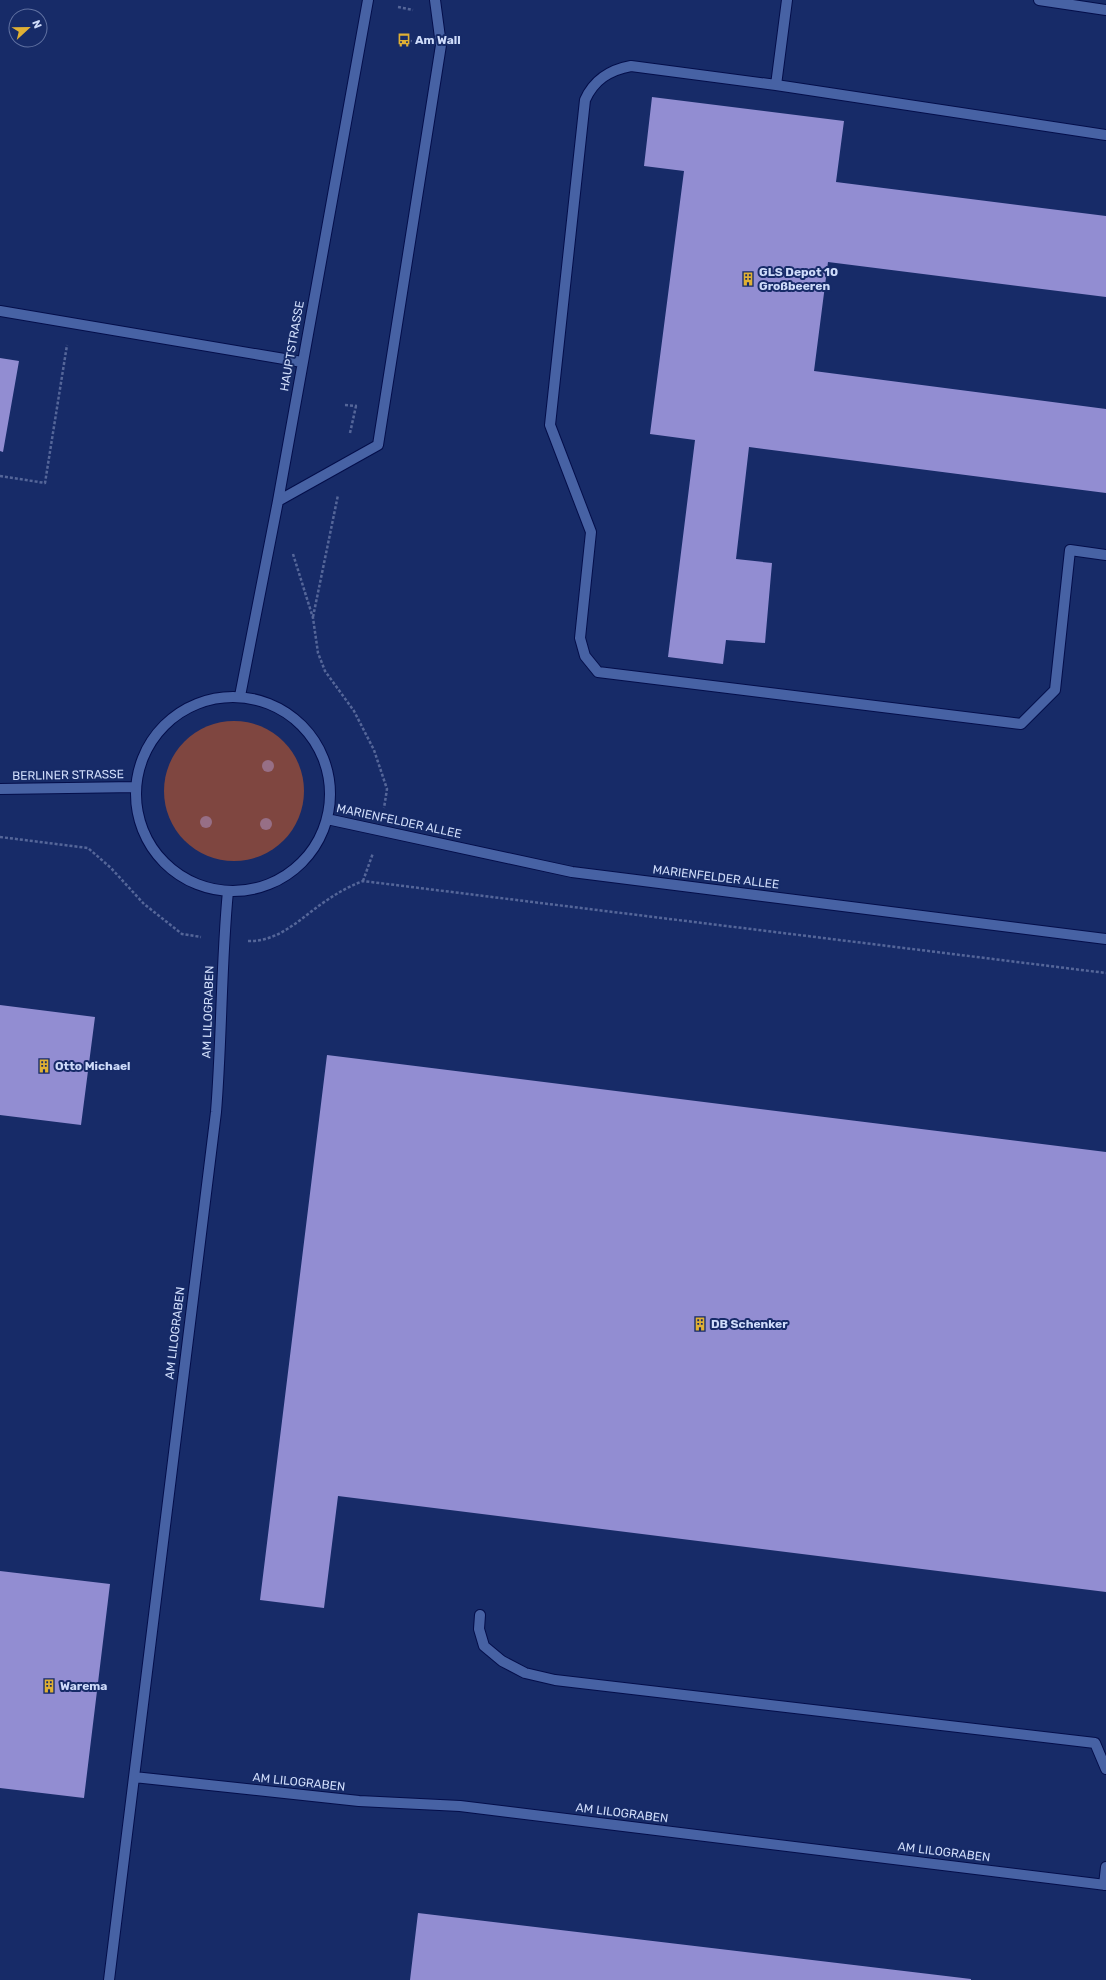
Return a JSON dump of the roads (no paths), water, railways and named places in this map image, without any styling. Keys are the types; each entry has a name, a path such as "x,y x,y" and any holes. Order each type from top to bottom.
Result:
{"street":[{"name":"HAUPTSTRASSE","path":"240,696 278,501 368,0"},
{"path":"278,501 378,445 441,45 435,0"},
{"path":"776,85 787,0"},
{"path":"1039,0 1106,10"},
{"path":"1106,135 776,85 631,66 617,68 606,74 590,88 585,100 550,425 591,532 580,638 585,656 598,672 1021,724 1055,690 1070,550 1106,555"},
{"path":"0,311 302,362"},
{"path":"240,696 268,703 293,717 312,737 325,763 330,791 327,819 313,849 290,872 261,887 228,891 203,886 180,875 160,858 146,836 138,812 136,787 143,757 158,730 182,710 210,699 240,696"},
{"name":"BERLINER STRASSE","path":"0,789 136,787"},
{"name":"MARIENFELDER ALLEE","path":"327,819 572,872 1106,939"},
{"name":"AM LILOGRABEN","path":"109,1980 216,1112 220,1066 224,941 228,891"},
{"path":"480,1615 479,1629 484,1646 502,1661 525,1672 548,1678 1095,1743 1106,1769"},
{"name":"AM LILOGRABEN","path":"134,1777 359,1801 460,1806 1105,1885"},
{"path":"1105,1885 1106,1867"}],"place":[{"name":"Am Wall","path":"404,40"},
{"name":"GLS Depot 10 Großbeeren","path":"748,279"},
{"name":"Otto Michael","path":"44,1066"},
{"name":"DB Schenker","path":"700,1324"},
{"name":"Warema","path":"49,1686"}]}
